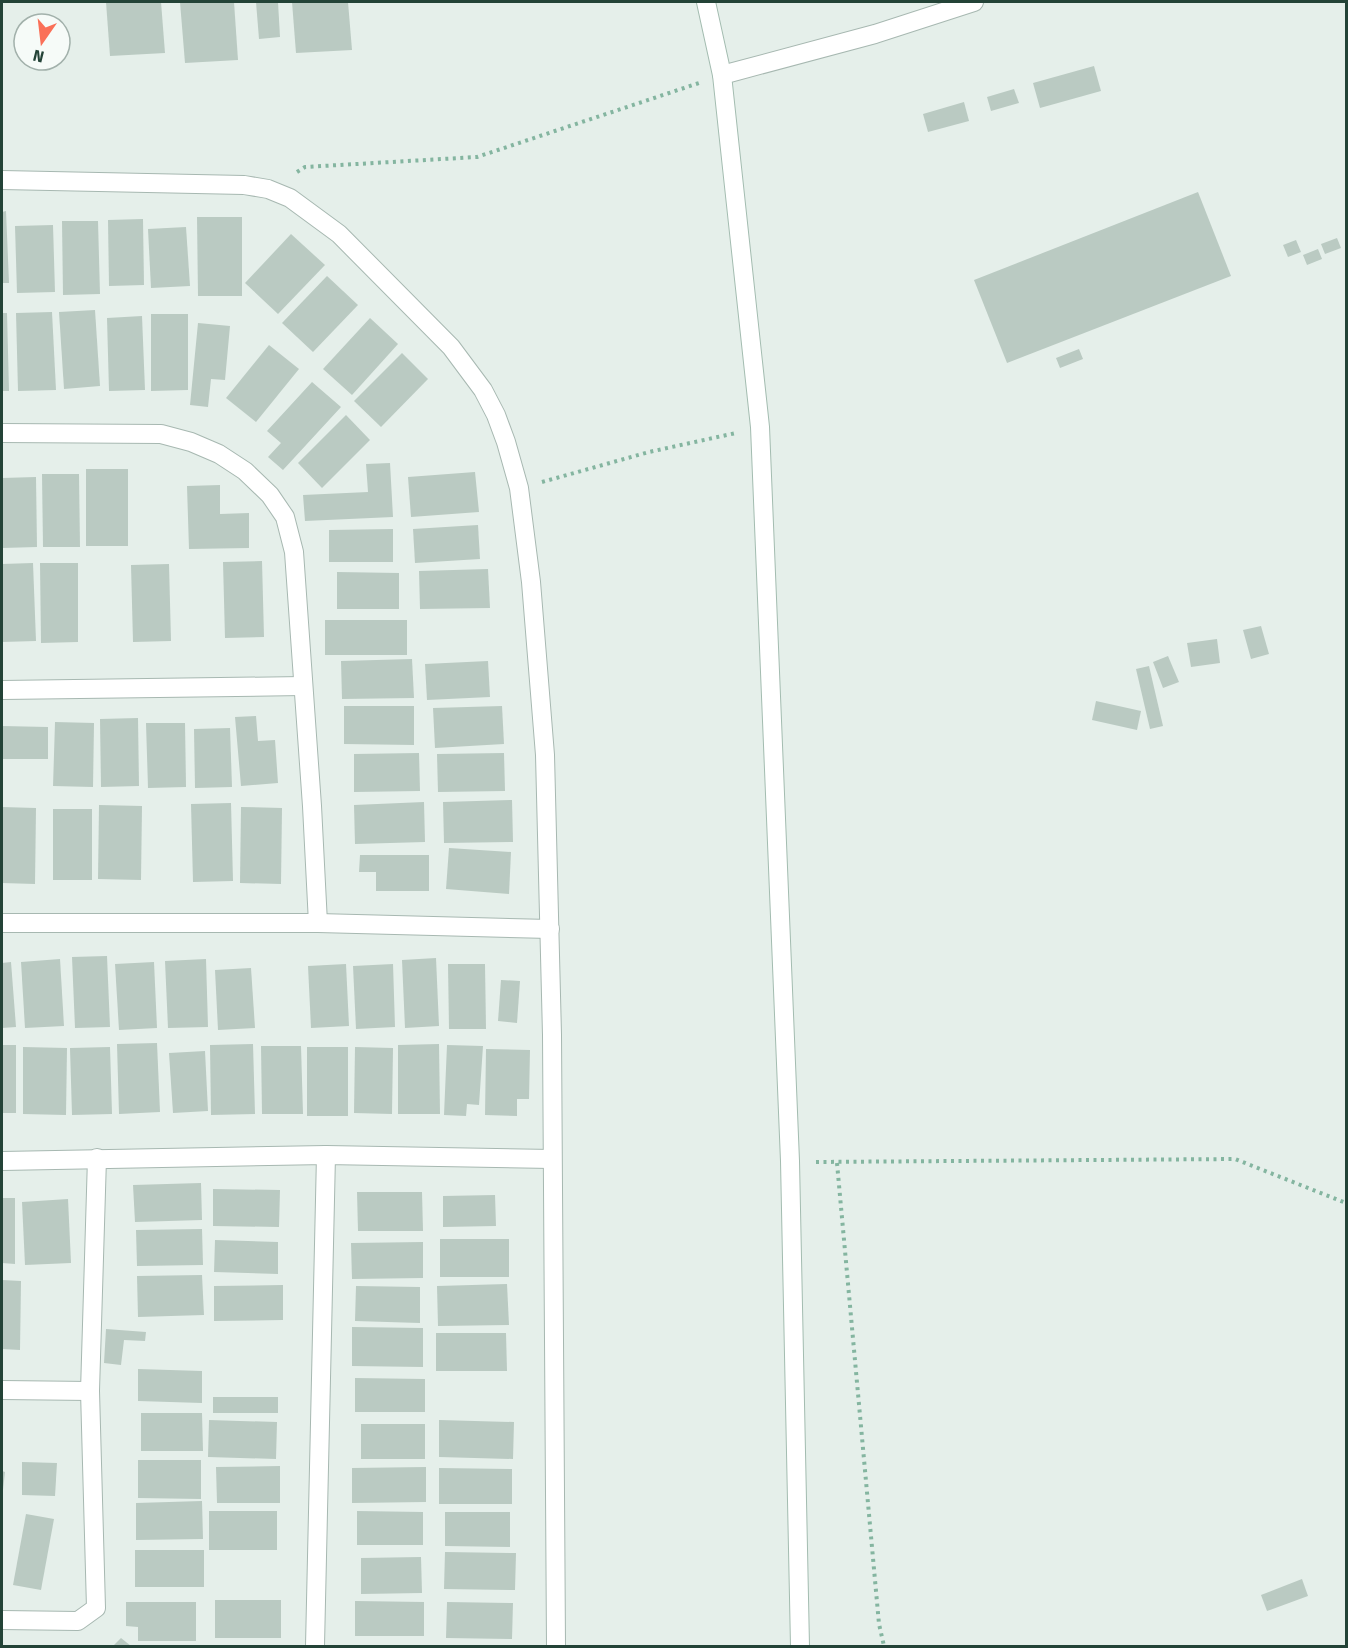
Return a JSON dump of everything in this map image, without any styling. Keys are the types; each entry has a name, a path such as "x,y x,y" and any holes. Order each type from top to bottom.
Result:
{"street":[{"path":"706,2 722,75 760,428 790,1161 800,1647"},
{"path":"722,75 875,34 974,2"},
{"path":"2,180 244,185 268,189 290,198 339,234 451,347 483,390 496,415 519,488 531,582 545,754 550,929 556,1647"},
{"path":"2,433 161,434 191,442 219,454 245,471 270,495 285,517 294,552 318,923"},
{"path":"2,690 303,686"},
{"path":"2,923 318,923 550,929"},
{"path":"2,1161 326,1155 552,1159"},
{"path":"315,1647 326,1155"},
{"path":"2,1620 78,1621 96,1608 90,1391 97,1158"},
{"path":"2,1390 90,1391"}],"path":[{"path":"268,189 305,167 477,157 722,75"},
{"path":"519,488 649,452 760,428"},
{"path":"790,1161 837,1163 1235,1159 1347,1203"},
{"path":"837,1163 879,1624 884,1647"}],"building":[{"path":"106,2 161,2 165,53 110,56"},
{"path":"180,2 234,2 238,60 185,63"},
{"path":"256,2 278,2 280,37 259,39"},
{"path":"292,2 348,2 352,50 296,53"},
{"path":"1094,66 1101,91 1040,108 1033,83"},
{"path":"1014,89 1019,103 991,111 987,97"},
{"path":"964,102 969,121 928,132 923,114"},
{"path":"1198,192 1231,276 1007,363 974,280"},
{"path":"6,211 9,283 2,283 2,212"},
{"path":"197,217 242,217 242,296 198,296"},
{"path":"143,219 144,285 109,286 108,220"},
{"path":"62,221 98,221 100,294 63,295"},
{"path":"53,225 55,292 17,293 15,226"},
{"path":"186,227 190,286 151,288 148,229"},
{"path":"291,234 325,265 278,314 245,283"},
{"path":"1337,238 1341,248 1325,254 1321,244"},
{"path":"1296,240 1301,252 1288,257 1283,245"},
{"path":"1318,249 1322,259 1307,265 1303,255"},
{"path":"327,276 358,305 313,352 282,323"},
{"path":"95,310 100,386 64,389 59,312"},
{"path":"52,312 56,390 18,391 16,313"},
{"path":"2,313 7,313 9,391 2,391"},
{"path":"151,314 188,314 188,390 151,391"},
{"path":"142,316 145,390 109,391 107,318"},
{"path":"370,318 398,344 352,395 323,369"},
{"path":"198,323 230,326 225,380 211,379 208,407 190,405"},
{"path":"269,345 299,369 256,422 226,398"},
{"path":"1079,349 1083,359 1060,368 1056,358"},
{"path":"402,353 428,379 381,427 354,401"},
{"path":"312,382 341,407 283,470 268,457 281,443 267,431"},
{"path":"346,415 370,440 322,488 298,463"},
{"path":"390,463 393,517 305,521 303,495 368,492 366,464"},
{"path":"86,469 128,469 128,546 86,546"},
{"path":"475,472 479,512 411,517 408,477"},
{"path":"42,474 79,474 80,547 43,547"},
{"path":"36,477 37,547 2,548 2,478"},
{"path":"220,485 220,514 249,513 249,548 189,549 187,486"},
{"path":"478,525 480,559 415,563 413,529"},
{"path":"393,529 393,562 329,562 329,530"},
{"path":"262,561 264,637 225,638 223,562"},
{"path":"33,563 36,641 2,642 2,564"},
{"path":"40,563 78,563 78,642 41,643"},
{"path":"169,564 171,641 133,642 131,565"},
{"path":"488,569 490,608 420,609 419,571"},
{"path":"337,572 399,573 399,609 337,609"},
{"path":"325,620 407,620 407,655 325,655"},
{"path":"1261,626 1269,654 1251,659 1243,630"},
{"path":"1217,639 1220,663 1191,667 1187,643"},
{"path":"1168,656 1179,682 1163,688 1153,662"},
{"path":"412,659 414,698 342,699 341,661"},
{"path":"488,661 490,697 427,700 425,664"},
{"path":"1149,666 1163,726 1150,729 1136,669"},
{"path":"1096,701 1141,711 1137,730 1092,720"},
{"path":"344,706 414,706 414,745 344,744"},
{"path":"502,706 504,744 435,748 433,708"},
{"path":"256,716 258,741 275,740 278,783 241,786 235,717"},
{"path":"138,718 139,786 101,787 100,719"},
{"path":"55,722 94,723 93,787 53,786"},
{"path":"146,723 185,723 186,787 148,788"},
{"path":"2,726 48,727 48,759 2,759"},
{"path":"230,728 232,787 195,788 194,729"},
{"path":"419,753 420,791 354,792 354,754"},
{"path":"504,753 505,791 438,792 437,754"},
{"path":"512,800 513,842 444,843 443,802"},
{"path":"424,802 425,842 355,844 354,805"},
{"path":"231,803 233,881 193,882 191,804"},
{"path":"99,805 142,806 141,880 98,879"},
{"path":"2,807 36,808 35,884 2,883"},
{"path":"241,807 282,808 281,884 240,883"},
{"path":"53,809 92,809 92,880 53,880"},
{"path":"449,848 511,852 509,894 446,889"},
{"path":"360,855 429,855 429,891 376,891 376,872 359,872"},
{"path":"107,956 110,1027 75,1028 72,957"},
{"path":"436,958 439,1026 405,1028 402,960"},
{"path":"60,959 64,1026 25,1028 21,962"},
{"path":"206,959 208,1027 168,1028 165,961"},
{"path":"11,962 16,1027 2,1028 2,963"},
{"path":"154,962 157,1028 119,1030 115,964"},
{"path":"346,964 349,1026 311,1028 308,966"},
{"path":"393,964 395,1027 356,1029 353,966"},
{"path":"448,964 485,964 486,1029 449,1029"},
{"path":"251,968 255,1028 218,1030 215,970"},
{"path":"501,980 520,981 517,1023 498,1021"},
{"path":"157,1043 160,1112 119,1114 117,1044"},
{"path":"253,1044 255,1114 211,1115 210,1045"},
{"path":"439,1044 440,1114 398,1114 398,1045"},
{"path":"2,1045 16,1045 16,1113 2,1113"},
{"path":"447,1045 483,1046 479,1105 467,1104 466,1116 444,1115"},
{"path":"261,1046 301,1046 303,1114 262,1114"},
{"path":"23,1047 67,1048 66,1115 23,1114"},
{"path":"110,1047 112,1114 72,1115 70,1048"},
{"path":"307,1047 348,1047 348,1116 307,1116"},
{"path":"355,1047 393,1048 392,1114 354,1113"},
{"path":"486,1049 530,1050 529,1099 517,1099 517,1116 485,1115"},
{"path":"205,1051 208,1111 173,1113 169,1053"},
{"path":"201,1183 202,1220 135,1222 133,1185"},
{"path":"213,1189 280,1190 279,1227 213,1226"},
{"path":"357,1192 422,1192 423,1231 358,1231"},
{"path":"495,1195 496,1226 443,1227 443,1196"},
{"path":"2,1198 15,1198 15,1264 2,1263"},
{"path":"68,1199 71,1263 25,1265 22,1202"},
{"path":"202,1229 203,1265 137,1266 136,1230"},
{"path":"440,1239 509,1239 509,1277 440,1277"},
{"path":"215,1240 278,1242 278,1274 214,1272"},
{"path":"423,1242 423,1278 352,1279 351,1243"},
{"path":"202,1275 204,1315 138,1317 137,1276"},
{"path":"2,1280 21,1281 20,1350 2,1349"},
{"path":"507,1284 509,1325 438,1326 437,1286"},
{"path":"283,1285 283,1320 214,1321 214,1286"},
{"path":"356,1286 420,1287 420,1323 355,1321"},
{"path":"352,1327 423,1328 423,1367 352,1366"},
{"path":"106,1329 146,1332 145,1341 124,1340 121,1365 104,1363"},
{"path":"436,1333 506,1333 507,1371 436,1371"},
{"path":"138,1369 202,1371 202,1403 138,1401"},
{"path":"355,1378 425,1379 425,1412 355,1412"},
{"path":"213,1397 278,1397 278,1413 213,1413"},
{"path":"141,1413 202,1413 203,1451 141,1451"},
{"path":"209,1420 277,1422 276,1459 208,1457"},
{"path":"439,1420 514,1422 513,1459 439,1457"},
{"path":"361,1424 425,1424 425,1459 361,1459"},
{"path":"138,1460 201,1460 201,1499 138,1498"},
{"path":"22,1462 57,1463 55,1496 22,1495"},
{"path":"280,1466 280,1503 217,1503 216,1467"},
{"path":"426,1467 426,1502 352,1503 352,1468"},
{"path":"439,1468 512,1469 512,1504 439,1504"},
{"path":"2,1471 5,1472 3,1490 2,1490"},
{"path":"202,1501 203,1539 136,1540 136,1503"},
{"path":"209,1511 277,1511 277,1550 209,1550"},
{"path":"357,1511 423,1512 423,1545 357,1545"},
{"path":"445,1512 510,1512 510,1547 445,1546"},
{"path":"26,1514 54,1519 41,1590 13,1585"},
{"path":"135,1550 204,1550 204,1587 135,1587"},
{"path":"445,1552 516,1553 515,1590 444,1589"},
{"path":"421,1557 422,1593 361,1594 361,1558"},
{"path":"1302,1579 1308,1596 1267,1611 1261,1595"},
{"path":"215,1600 281,1600 281,1638 215,1638"},
{"path":"355,1601 424,1602 424,1636 355,1636"},
{"path":"126,1602 196,1602 196,1641 138,1641 138,1627 126,1626"},
{"path":"447,1602 513,1603 512,1639 446,1638"},
{"path":"121,1638 131,1646 113,1646"}]}
